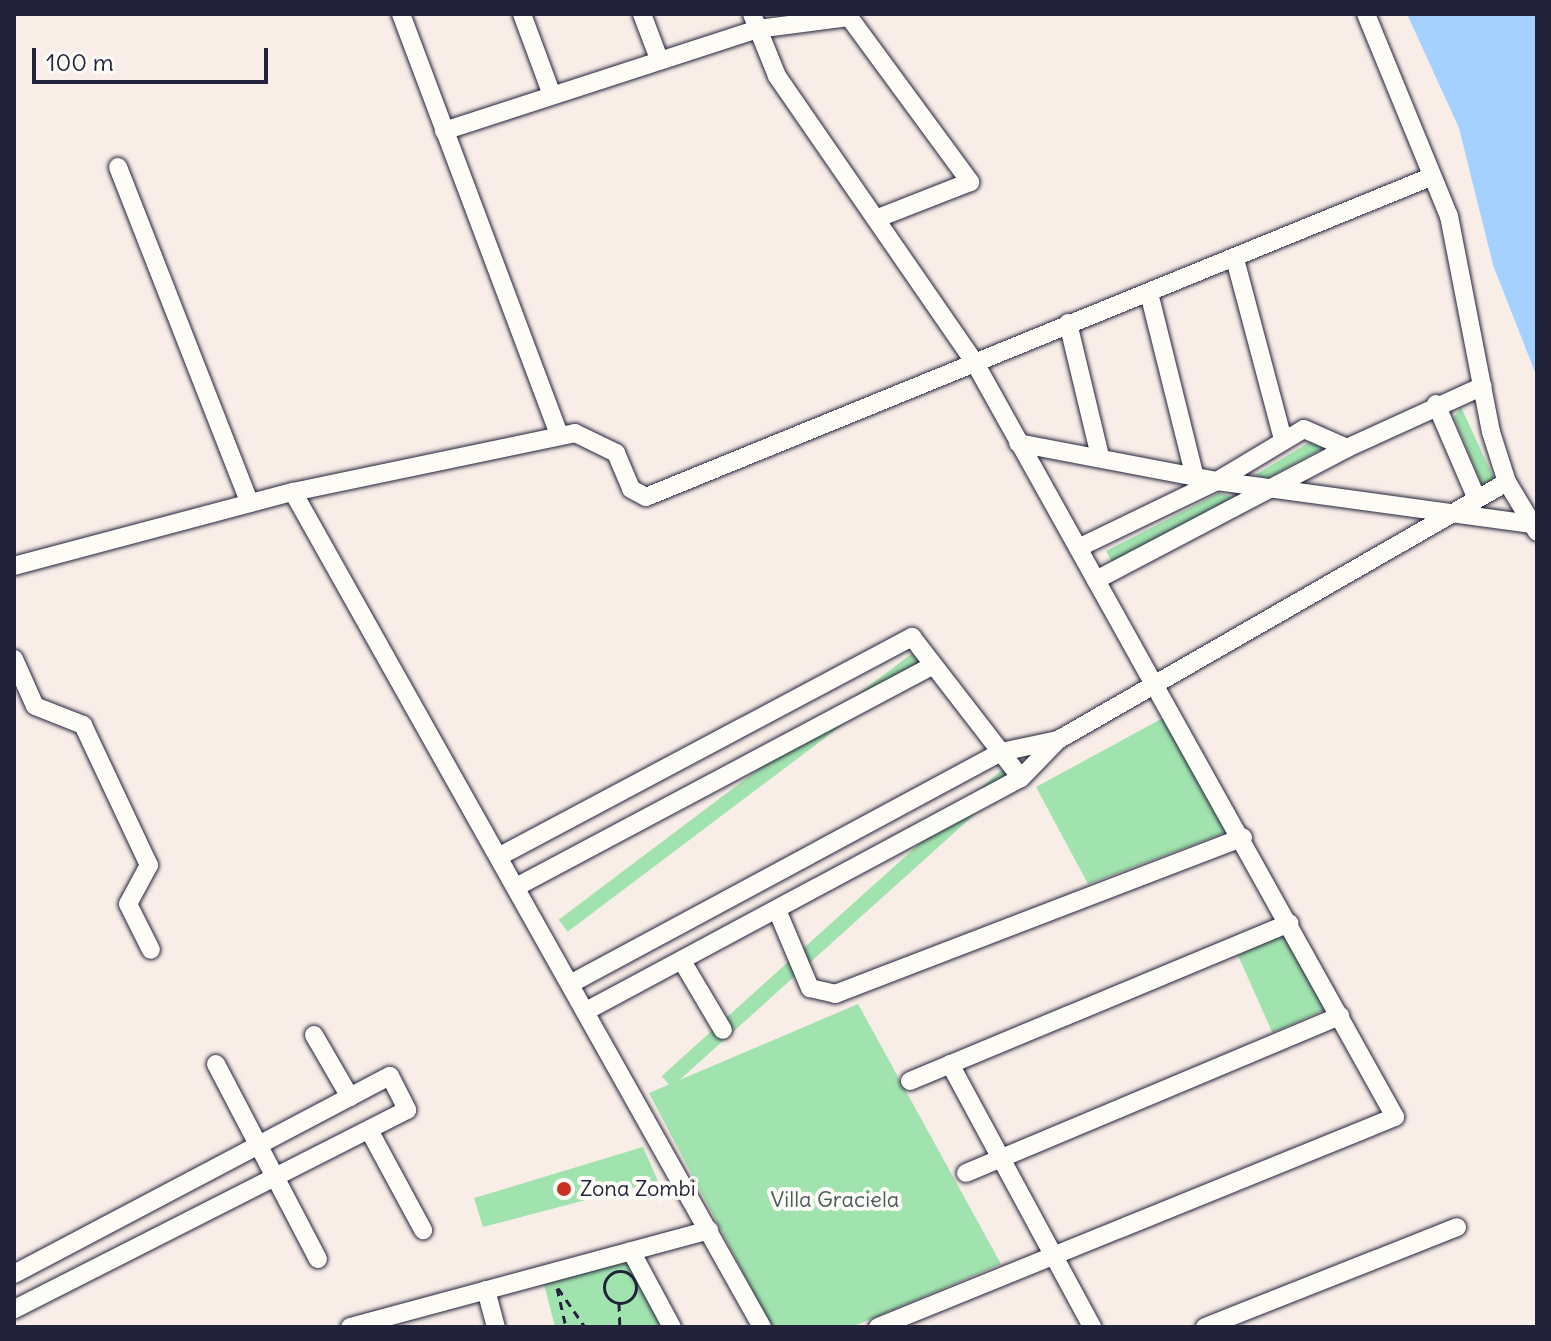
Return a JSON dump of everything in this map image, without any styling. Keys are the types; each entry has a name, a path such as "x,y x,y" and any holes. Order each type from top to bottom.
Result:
{"street":[{"path":"401,14 559,435"},
{"path":"522,14 552,95"},
{"path":"642,14 659,59"},
{"path":"1366,14 1428,178 1449,216 1483,386 1507,482 1535,528"},
{"path":"444,131 659,59 755,22 849,17 970,182 878,218"},
{"path":"755,22 777,76 878,218 975,363 1096,580 1159,685 1395,1117 1051,1253 878,1327"},
{"path":"118,167 250,503"},
{"path":"14,566 293,492 559,435 605,444 631,489 646,497 1428,178"},
{"path":"1235,259 1283,440"},
{"path":"1149,293 1195,478"},
{"path":"1068,323 1100,456"},
{"path":"1096,580 1267,488 1436,404 1483,386"},
{"path":"1436,404 1477,499"},
{"path":"1078,548 1217,481 1283,440 1313,428 1347,448"},
{"path":"1018,443 1100,456 1195,478 1535,528"},
{"path":"572,983 1001,752 1058,740 1159,685 1507,482"},
{"path":"293,492 588,1010 762,1327"},
{"path":"500,856 912,637 1021,778"},
{"path":"14,659 35,706 83,725 123,809 149,865 128,904 151,950"},
{"path":"518,886 933,665"},
{"path":"588,1010 1021,778 1058,740"},
{"path":"777,910 810,988 835,994 1243,837"},
{"path":"910,1081 1289,923"},
{"path":"682,961 723,1030"},
{"path":"966,1173 1340,1016"},
{"path":"314,1035 350,1097"},
{"path":"216,1064 273,1179 318,1259"},
{"path":"950,1064 1092,1327"},
{"path":"14,1274 390,1076 407,1110 14,1309"},
{"path":"369,1130 423,1230"},
{"path":"1205,1327 1457,1227"},
{"path":"350,1327 709,1230"},
{"path":"631,1251 672,1327"},
{"path":"486,1290 496,1327"}],"path":[{"path":"619,1303 637,1292 627,1268 604,1282 619,1303 620,1327"},
{"path":"543,1289 556,1285"},
{"path":"556,1285 566,1327"},
{"path":"556,1285 585,1327"}],"green space":[{"path":"1461,407 1497,485 1484,490 1454,417"},
{"path":"1321,435 1327,446 1268,478 1255,475"},
{"path":"1219,493 1241,499 1113,564 1106,551"},
{"path":"918,649 927,661 568,932 559,920"},
{"path":"1163,718 1227,832 1088,884 1036,787"},
{"path":"1007,765 1017,776 671,1087 661,1076"},
{"path":"1290,932 1325,1010 1273,1033 1238,955"},
{"name":"Villa Graciela","path":"858,1004 1001,1264 852,1327 772,1327 649,1093"},
{"name":"Zona Zombi","path":"643,1147 658,1181 483,1227 474,1198"},
{"path":"626,1261 662,1327 555,1327 544,1284"}],"water":[{"path":"1407,14 1537,14 1537,377 1493,265 1459,128"}],"place":[{"name":"Zona Zombi","path":"564,1189"}]}
